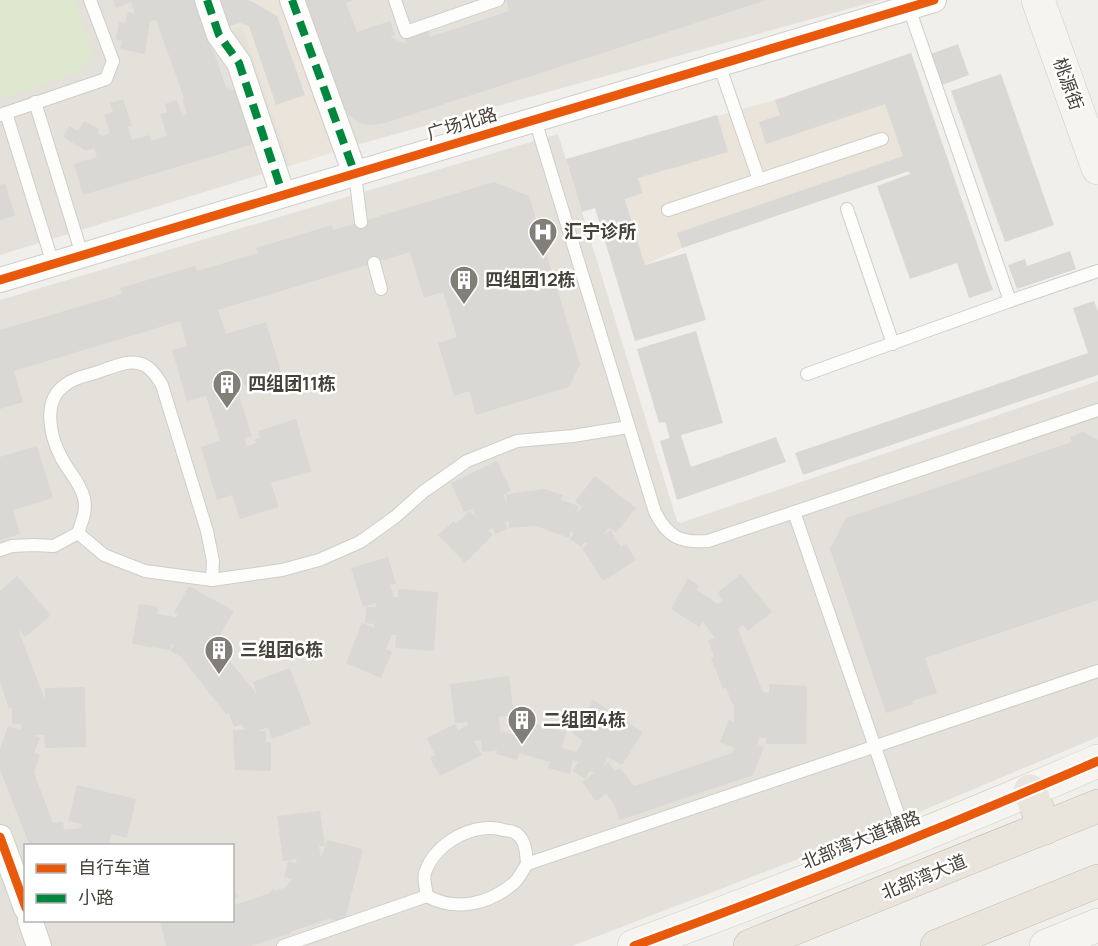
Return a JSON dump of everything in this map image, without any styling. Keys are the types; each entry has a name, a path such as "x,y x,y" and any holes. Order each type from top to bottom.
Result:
{"highway":[{"path":"1030,791 1046,828"},
{"name":"北部湾大道","path":"750,946 1098,806"},
{"path":"950,944 1098,881"}],"main road":[{"name":"桃源街","path":"1038,0 1098,168"},
{"name":"北部湾大道辅路","path":"634,946 1030,791 1098,761"},
{"path":"1046,946 1098,925"}],"street":[{"path":"207,0 219,35 238,63 283,195"},
{"path":"292,0 355,174"},
{"name":"广场北路","path":"0,280 934,0"},
{"path":"0,837 24,903"},
{"path":"30,922 39,946"}],"lane":[{"path":"52,264 3,114 106,79 113,61 90,0"},
{"path":"395,0 406,32 498,0"},
{"path":"909,8 1010,301"},
{"path":"719,64 759,180"},
{"path":"35,102 82,255"},
{"path":"535,120 655,512 662,526 674,537 690,543 708,542 1098,410"},
{"path":"668,210 882,139"},
{"path":"355,174 361,222"},
{"path":"847,209 893,344"},
{"path":"374,263 381,288"},
{"path":"807,374 1098,271"},
{"path":"0,550 12,546 54,546 78,533 85,513 84,497 76,479 61,456 50,420 51,405 57,393 71,381 126,363 140,363 153,370 162,385 207,531 213,561 212,580"},
{"path":"78,533 104,555 145,571 212,580 282,570 319,560 360,542 395,518 423,492 467,460 517,441 573,436 628,427"},
{"path":"794,512 907,840"},
{"path":"527,864 1098,671"},
{"path":"283,946 426,896 440,903 461,905 490,899 516,882 527,864 525,845 517,833 496,827 471,830 449,842 432,858 424,874 426,896"}],"shaded area":[{"path":"0,0 881,0 356,145 0,255"},
{"path":"217,0 303,0 356,145 290,166 242,27 228,32"},
{"path":"911,53 948,161 910,174 908,171 682,248 645,265 610,146 775,100"},
{"path":"558,134 677,521 680,523 1098,381 1098,737 900,820 572,946 0,946 0,300"}],"green space":[{"path":"0,0 74,0 94,56 78,72 0,99"}],"building":[{"path":"113,0 195,0 226,87 241,93 238,101 254,144 83,195 74,164 97,157 94,148 86,151 63,137 69,126 78,131 84,121 99,129 97,133 102,136 110,133 104,115 113,112 110,103 123,99 132,126 128,127 132,140 149,135 151,141 167,136 160,114 167,112 165,104 177,100 182,116 187,114 182,98 184,98 156,20 150,21 145,54 120,49 122,41 116,39 119,22 125,23 128,12 135,14 131,2 116,8"},
{"path":"217,0 249,0 277,16 305,95 276,105 249,26 240,23 227,27"},
{"path":"305,0 354,0 346,3 357,32 390,21 395,35 390,37 406,44 405,39 428,31 430,37 509,11 506,0 767,0 385,123 371,125 359,123 349,115 342,104"},
{"path":"958,44 969,75 942,85 931,54"},
{"path":"911,53 993,290 969,298 957,263 910,279 877,186 910,174 909,171 682,248 677,233 903,156 885,104 766,144 759,122 780,115 775,100"},
{"path":"1001,74 1054,225 1005,242 951,91"},
{"path":"717,115 728,152 638,178 643,193 625,199 645,265 686,253 706,320 635,341 595,208 582,212 566,159"},
{"path":"494,182 529,196 580,364 569,387 476,415 469,391 454,396 438,343 457,337 443,292 424,298 410,252 218,310 226,334 266,322 282,375 244,386 242,378 236,380 235,376 225,379 228,388 236,386 252,436 244,438 247,446 256,443 255,440 260,438 258,431 296,419 311,471 271,483 279,507 240,519 232,495 217,500 201,447 220,441 206,396 187,401 172,350 187,346 180,321 14,371 23,402 0,409 0,330 122,294 120,288 195,266 197,271 258,253 256,248 332,225 333,230"},
{"path":"5,184 15,215 0,220 0,185"},
{"path":"1070,251 1076,269 1017,289 1008,265 1025,259 1027,266"},
{"path":"1094,301 1098,311 1098,375 803,475 795,453 1088,353 1073,308"},
{"path":"696,331 723,423 681,435 691,467 776,437 786,462 677,500 660,441 670,438 665,422 659,423 637,349"},
{"path":"1083,432 1098,440 1098,600 925,658 937,693 886,713 830,549 846,518 1072,442 1070,437"},
{"path":"37,446 53,498 13,510 20,534 0,540 0,457"},
{"path":"497,461 511,491 503,495 507,504 506,494 544,489 563,495 561,500 579,506 576,514 582,507 575,501 595,476 636,508 616,533 609,528 603,535 611,530 621,547 626,544 636,560 603,581 582,548 588,544 585,542 581,547 570,539 574,533 571,531 569,538 536,526 509,528 509,521 505,522 508,529 495,534 493,528 488,530 493,535 465,563 438,535 454,521 456,524 470,511 476,517 472,509 464,512 451,483"},
{"path":"388,557 396,584 390,585 394,597 398,597 399,589 438,592 434,651 395,648 396,635 392,635 386,649 392,652 381,678 346,663 362,623 374,628 374,624 365,623 366,607 376,607 376,603 363,607 351,568"},
{"path":"741,574 772,612 748,631 743,625 738,629 763,692 769,693 769,684 807,686 806,744 766,744 766,738 760,737 757,744 764,747 753,775 620,820 614,804 606,794 596,801 582,782 594,773 590,771 585,779 572,771 578,762 573,760 570,774 548,768 550,762 519,753 517,760 496,754 497,750 482,752 481,740 474,741 482,755 440,776 430,758 435,755 427,738 455,724 458,730 468,725 468,722 455,723 450,684 509,676 514,715 499,717 501,734 502,731 514,735 518,719 566,732 562,748 576,752 583,741 572,733 593,700 643,732 622,765 608,757 602,768 608,762 615,771 620,768 634,786 732,753 734,748 720,742 729,720 734,722 734,703 732,704 726,688 723,689 711,658 714,657 708,640 715,638 703,622 699,627 671,609 688,578 699,586 697,590 718,604 723,600 717,593"},
{"path":"17,576 51,615 25,637 18,629 45,700 45,688 85,687 86,747 45,748 44,735 33,735 40,738 34,753 40,755 34,773 53,823 63,822 64,830 80,828 81,824 68,821 77,785 136,799 127,838 111,834 108,844 29,844 0,770 0,749 8,726 21,730 21,724 12,724 12,708 9,709 0,682 0,591"},
{"name":"三组团6栋","path":"189,586 234,611 217,640 208,635 257,694 253,682 290,668 311,724 272,739 268,727 257,731 266,731 266,742 271,742 271,771 235,770 233,730 245,730 242,724 234,727 228,712 226,714 181,657 170,651 174,645 171,644 170,650 132,644 139,604 158,607 157,614 176,617 178,614 174,612"},
{"path":"320,811 325,846 327,840 363,849 344,923 328,919 290,932 289,935 251,946 166,946 161,923 234,922 234,905 270,893 272,889 276,891 286,887 292,879 284,877 288,861 296,863 297,859 283,861 277,816","holes":["319,846 325,846 321,858"]},
{"path":"234,890 239,896 234,900"}],"marked path":[{"path":"207,0 219,35 239,63 283,195"},
{"path":"292,0 355,174"}],"cycle path":[{"path":"0,280 934,0"},
{"path":"634,946 867,857 1098,761"},
{"path":"0,837 24,903"}],"place":[{"name":"汇宁诊所","path":"543,258"},
{"name":"四组团12栋","path":"464,306"},
{"name":"四组团11栋","path":"227,410"},
{"name":"三组团6栋","path":"219,676"},
{"name":"二组团4栋","path":"522,746"}]}
